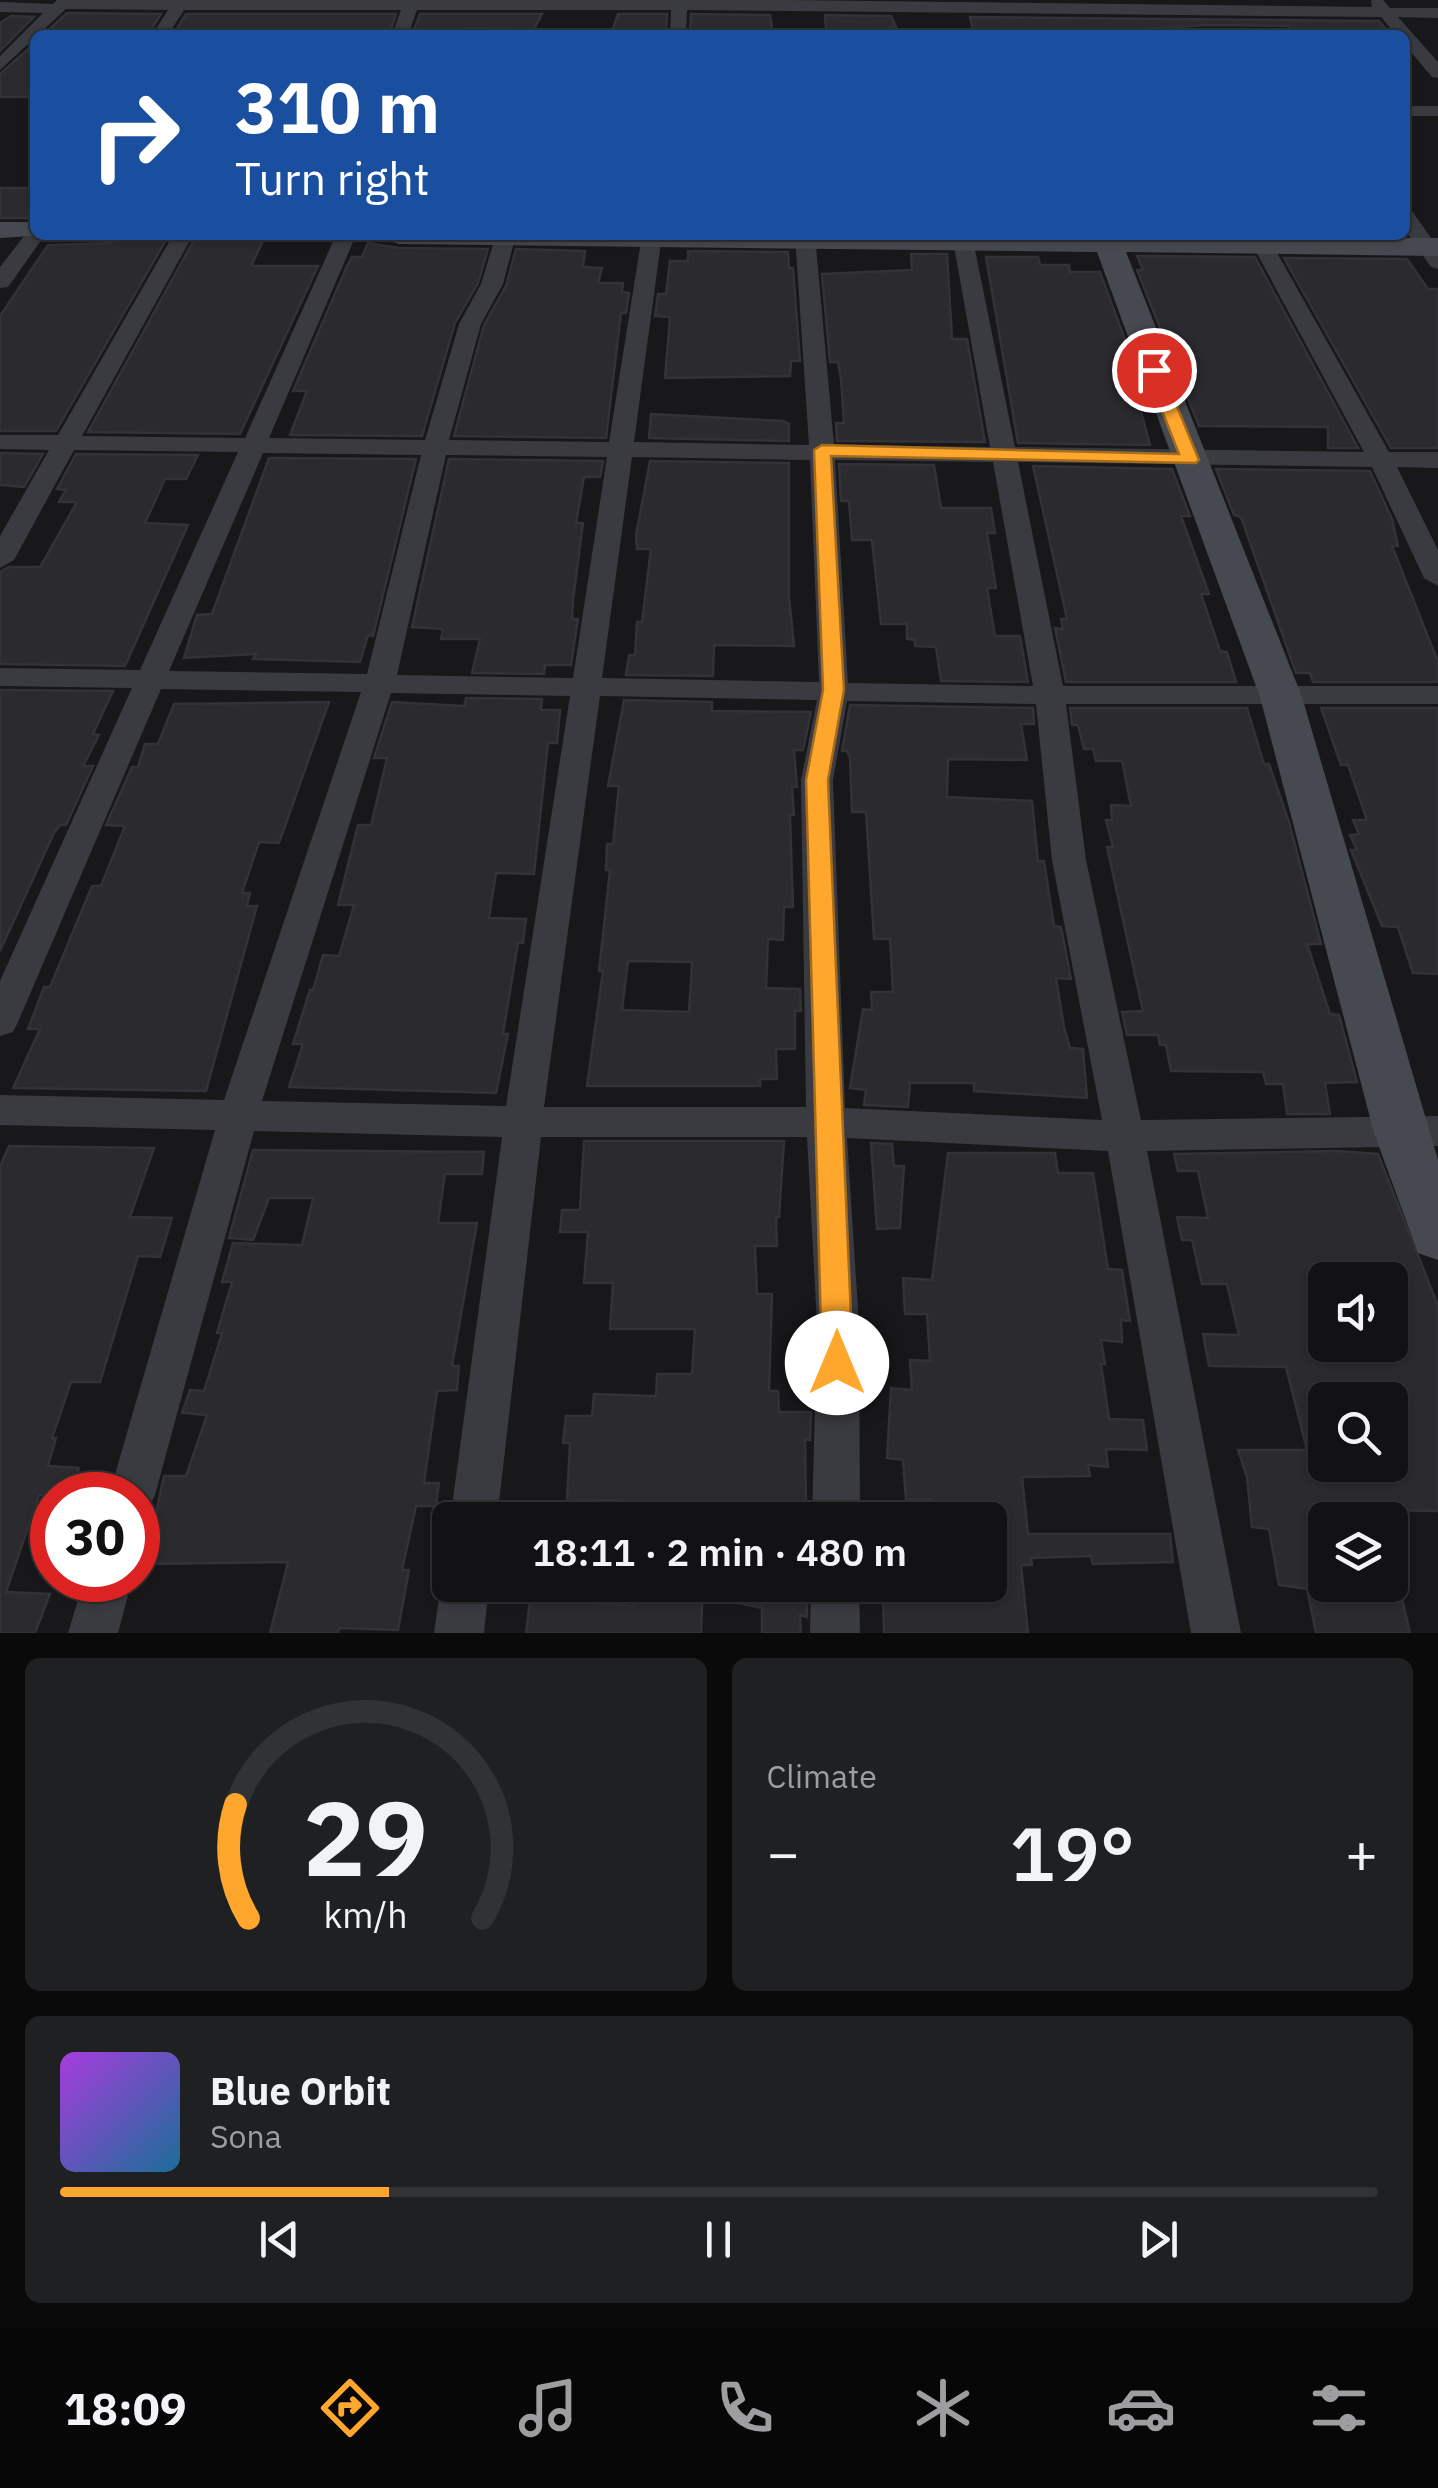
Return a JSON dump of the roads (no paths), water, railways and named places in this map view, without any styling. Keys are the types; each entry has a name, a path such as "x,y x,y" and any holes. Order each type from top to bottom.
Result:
{"street":[{"path":"1374,0 1400,30"},
{"path":"0,6 181,2 294,8 412,2 560,8 679,3 1146,12 1256,6 1438,13"},
{"path":"163,30 181,2"},
{"path":"402,30 412,2"},
{"path":"678,30 679,3"},
{"path":"35,30 61,4"},
{"path":"1256,6 1278,30"},
{"path":"0,65 30,35"},
{"path":"1410,41 1438,73"},
{"path":"1410,110 1438,111"},
{"path":"1410,221 1434,252"},
{"path":"0,230 30,232"},
{"path":"0,282 30,239"},
{"path":"0,560 181,240"},
{"path":"0,1022 344,240"},
{"path":"138,1472 238,1117 389,653 435,447 470,324 492,284 505,240"},
{"path":"475,1502 523,1122 651,240"},
{"path":"805,240 822,450 834,690 817,780 826,1122 838,1324 836,1502"},
{"path":"963,240 1050,695 1069,860 1125,1136 1216,1633"},
{"path":"1108,240 1280,697 1420,1132 1438,1236"},
{"path":"1259,240 1434,252"},
{"path":"1259,240 1380,458 1438,578"},
{"path":"0,442 822,450 1190,460 1438,460"},
{"path":"0,677 1050,695 1438,695"},
{"path":"0,1110 523,1122 826,1122 1125,1136 1420,1132"},
{"path":"94,1633 102,1602"},
{"path":"459,1633 463,1602"},
{"path":"835,1602 835,1633"}]}
